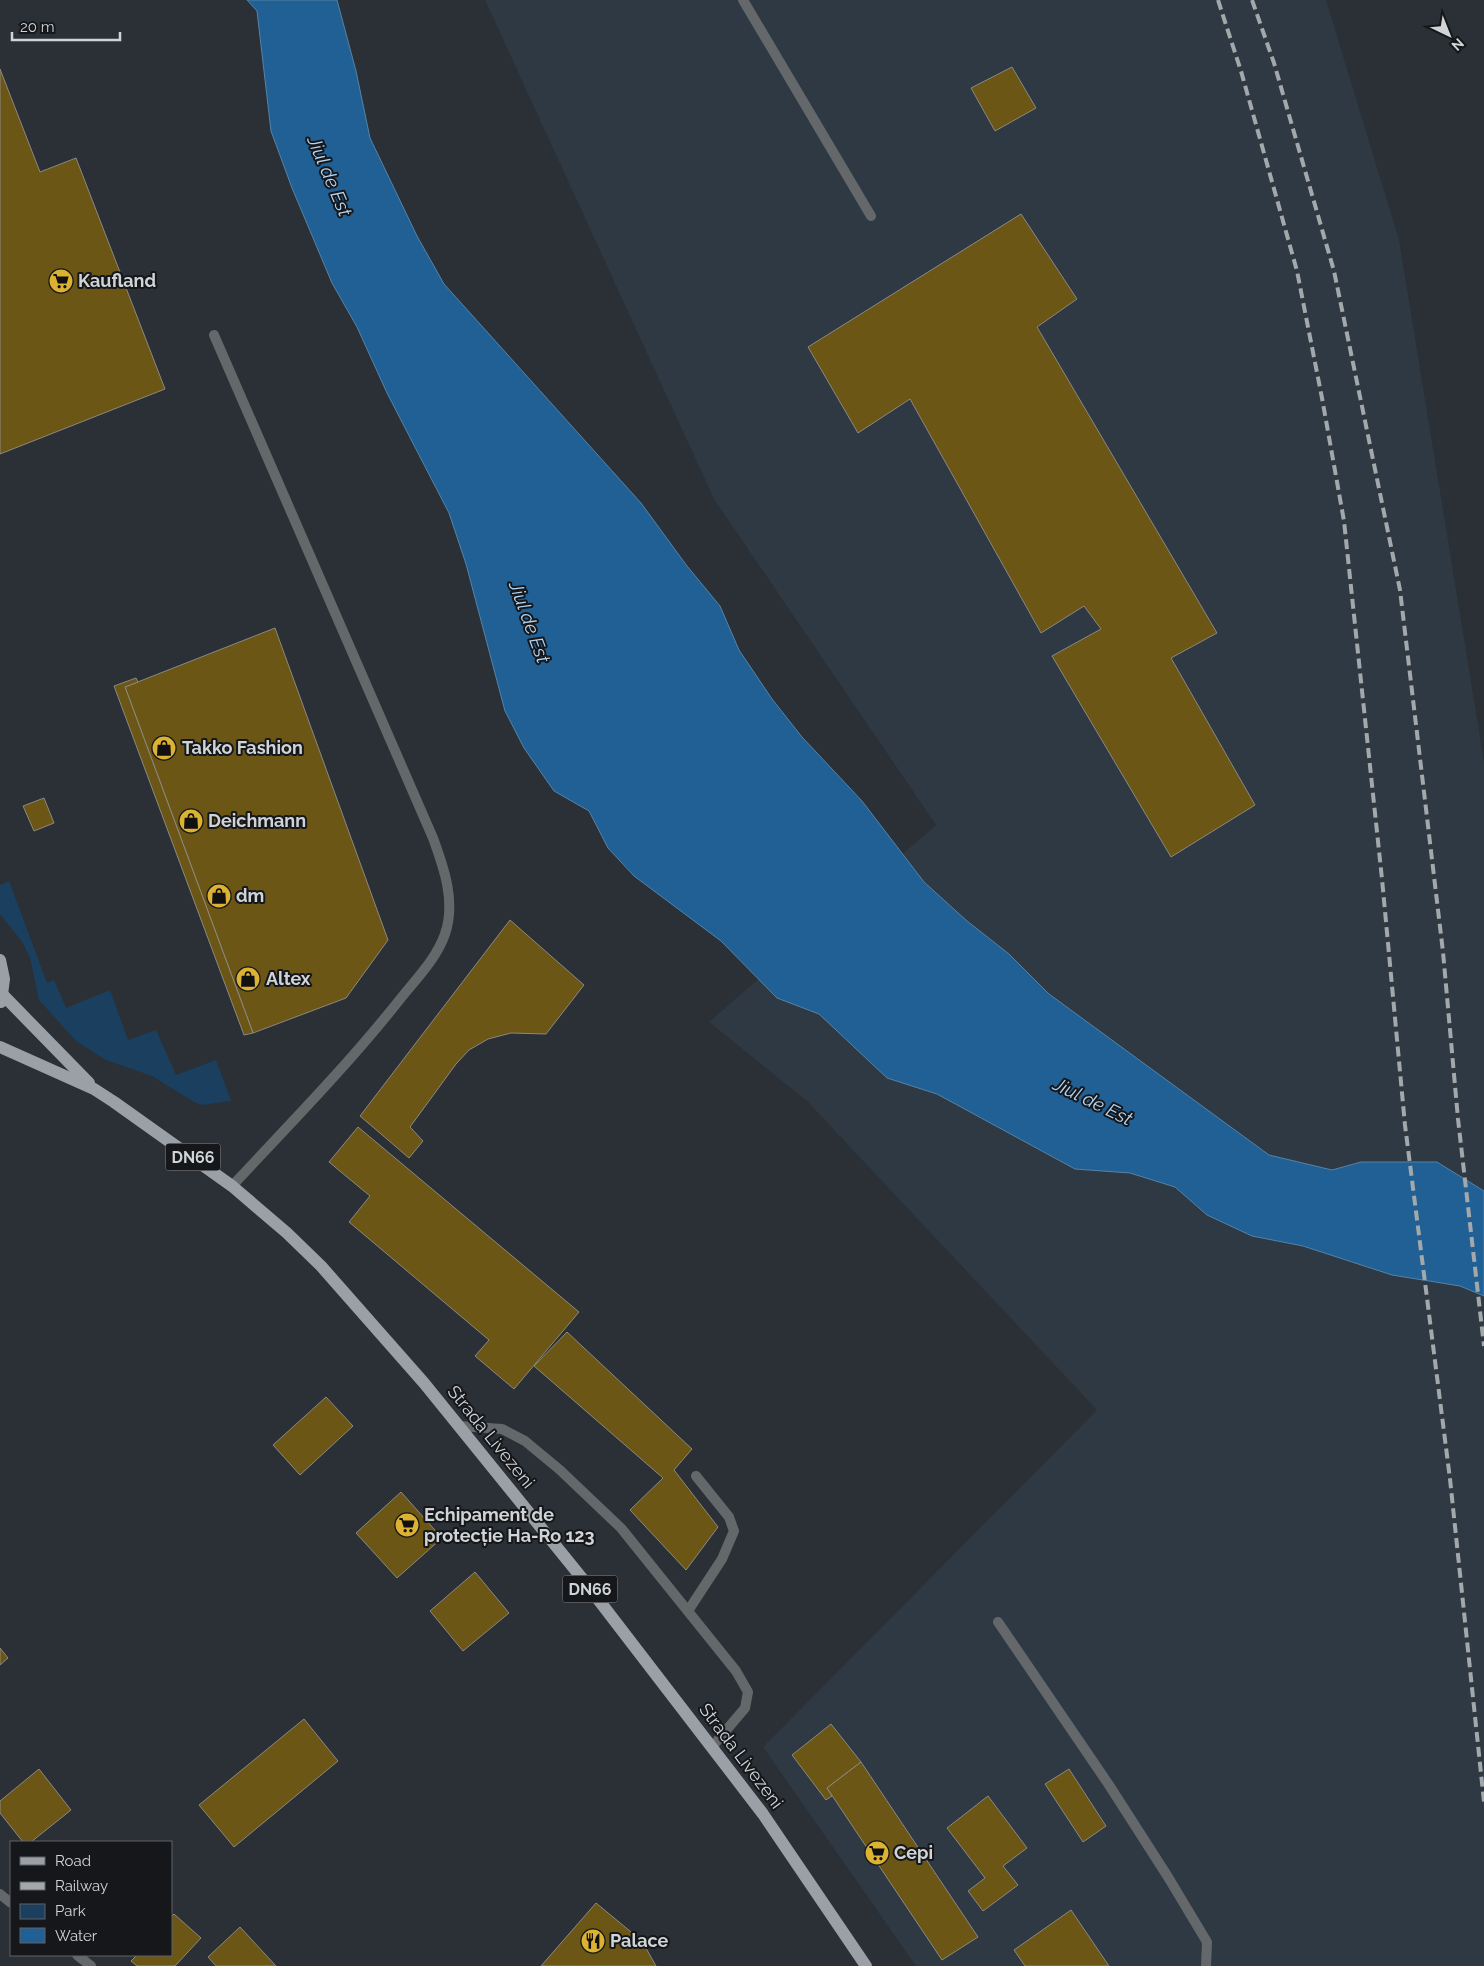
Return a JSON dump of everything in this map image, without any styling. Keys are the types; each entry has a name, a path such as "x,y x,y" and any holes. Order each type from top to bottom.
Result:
{"main road":[{"name":"DN66","path":"0,960 4,979 2,999"},
{"name":"Strada Livezeni","path":"2,999 94,1089 232,1186 321,1266 460,1426 581,1577 780,1837 866,1966"},
{"name":"Strada Livezeni","path":"0,1047 94,1089"}],"street":[{"path":"743,0 871,216"},
{"path":"214,336 433,838 448,888 445,933 435,955 373,1033 232,1186"},
{"path":"460,1426 502,1430 525,1441 560,1470 621,1528 736,1671 748,1692 745,1708 712,1747"},
{"path":"688,1611 722,1559 734,1531 729,1517 696,1476"},
{"path":"998,1622 1109,1785 1178,1893 1207,1942 1206,1966"},
{"path":"0,1894 10,1902"},
{"path":"78,1956 91,1966"}],"shaded area":[{"path":"485,0 1326,0 1399,240 1484,762 1484,1966 916,1966 763,1747 1097,1410 807,1101 709,1022 936,825 714,499"}],"green space":[{"path":"9,881 47,983 54,980 66,1008 110,990 128,1040 156,1030 176,1075 216,1060 231,1101 202,1105 194,1102 152,1076 106,1060 76,1041 39,1000 30,958 23,943 0,914 0,885"}],"water":[{"name":"Jiul de Est","path":"247,0 337,0 356,71 370,138 417,236 444,284 641,503 687,566 720,606 739,650 772,699 802,737 862,801 924,882 967,921 1009,954 1049,994 1269,1155 1332,1170 1361,1162 1437,1162 1484,1191 1484,1296 1460,1286 1392,1275 1303,1246 1252,1236 1207,1215 1175,1187 1130,1173 1075,1169 937,1094 887,1078 819,1014 777,998 721,941 634,876 608,848 589,811 554,791 524,748 505,711 466,564 449,513 387,393 357,327 332,283 292,188 271,131 257,11"}],"building":[{"path":"1012,67 1036,108 995,131 971,88"},
{"name":"Kaufland","path":"0,69 40,172 76,158 165,389 0,454"},
{"path":"1021,214 1077,299 1037,327 1217,633 1171,658 1255,805 1171,857 1052,656 1101,629 1084,606 1041,633 910,399 858,433 808,347"},
{"path":"275,628 388,940 346,998 253,1033 125,687"},
{"path":"136,678 138,682 125,687 253,1033 244,1035 114,686"},
{"path":"44,798 54,823 34,831 23,806"},
{"path":"510,920 584,985 546,1034 511,1033 488,1039 469,1050 456,1064 410,1127 423,1141 409,1158 360,1116"},
{"path":"358,1127 579,1312 514,1389 475,1356 489,1340 349,1222 370,1196 329,1162"},
{"path":"567,1332 692,1449 674,1470 718,1527 686,1570 630,1510 663,1478 534,1366"},
{"path":"326,1397 353,1426 300,1475 273,1445"},
{"path":"401,1492 442,1538 397,1578 356,1533"},
{"path":"475,1572 509,1613 463,1651 430,1611"},
{"path":"0,1648 8,1658 0,1665"},
{"path":"304,1719 338,1761 234,1847 199,1805"},
{"path":"831,1724 861,1762 827,1788 832,1796 826,1800 792,1755"},
{"path":"861,1762 978,1937 942,1960 827,1788"},
{"path":"39,1769 71,1810 32,1841 22,1841 0,1813 0,1801"},
{"path":"1069,1769 1106,1826 1083,1842 1045,1784"},
{"path":"988,1796 1027,1848 1003,1866 1018,1885 983,1911 968,1891 985,1878 947,1828"},
{"path":"596,1903 642,1941 656,1966 541,1966"},
{"path":"1071,1910 1109,1966 1025,1966 1014,1950"},
{"path":"174,1914 201,1938 175,1966 137,1966 131,1961 136,1956 172,1956 172,1916"},
{"path":"240,1927 276,1966 216,1966 208,1957"}],"railway":[{"path":"1218,0 1241,71 1297,271 1344,521 1382,879 1405,1125 1450,1479 1484,1802"},
{"path":"1252,0 1274,63 1334,271 1400,590 1443,952 1458,1119 1484,1346"}],"place":[{"name":"Kaufland","path":"61,281"},
{"name":"Takko Fashion","path":"164,748"},
{"name":"Deichmann","path":"191,821"},
{"name":"dm","path":"219,896"},
{"name":"Altex","path":"248,979"},
{"name":"Echipament de protecție Ha-Ro 123","path":"407,1525"},
{"name":"Cepi","path":"877,1853"},
{"name":"Palace","path":"593,1941"}]}
